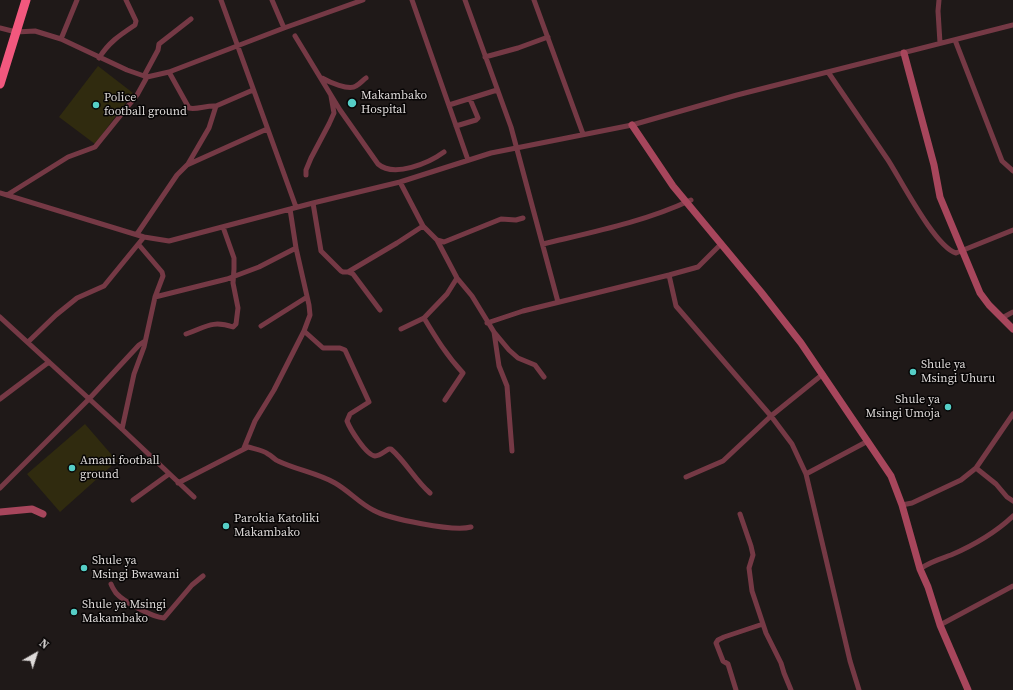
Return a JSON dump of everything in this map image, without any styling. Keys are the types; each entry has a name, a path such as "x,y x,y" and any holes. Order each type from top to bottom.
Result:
{"highway":[{"path":"0,84 26,0"}],"street":[{"path":"61,39 77,0"},
{"path":"99,58 104,50 114,40 136,25 136,21 126,0"},
{"path":"221,0 296,208"},
{"path":"272,0 284,28"},
{"path":"0,28 16,32 35,31 61,39 99,58 145,76 169,72 354,1 363,0"},
{"path":"412,0 468,160"},
{"path":"465,0 511,127 558,302"},
{"path":"534,0 583,134"},
{"path":"939,0 938,11 940,43"},
{"path":"7,195 68,158 95,147 137,95 158,50 159,44 191,19"},
{"path":"0,193 144,237 169,241 312,203 400,182 468,160 517,148 632,125 737,95 1013,25"},
{"path":"295,36 340,110 360,140 382,168 394,170 407,168 435,159 444,152"},
{"path":"485,57 518,48 548,37"},
{"path":"955,40 1002,161 1013,171"},
{"path":"904,52 934,165 940,197 980,293 989,305 1013,329"},
{"path":"169,72 189,108 193,109 208,105 216,106 253,90"},
{"path":"828,72 889,161 925,221 948,249 956,253 1013,230"},
{"path":"321,78 349,88 355,87 366,78"},
{"path":"449,105 497,90"},
{"path":"306,175 306,170 311,158 334,113 331,93"},
{"path":"456,126 478,118 470,99"},
{"path":"137,234 177,175 187,165 209,128 216,106"},
{"path":"632,125 673,186 688,201 761,292 823,374 891,476 902,505 920,569 928,587 940,625 968,690"},
{"path":"187,165 268,129"},
{"path":"400,182 423,226 437,240 457,278 472,296 494,332 509,350 518,358 535,365 544,377"},
{"path":"543,244 639,221 672,209 688,201"},
{"path":"312,203 321,251 343,272 353,274 380,310"},
{"path":"244,448 255,421 274,390 304,331 310,315 296,248 290,209"},
{"path":"437,240 444,242 501,220 516,220 523,218"},
{"path":"348,272 397,244 423,226"},
{"path":"186,334 214,323 235,326 238,308 233,283 234,258 223,227"},
{"path":"28,342 56,315 77,298 104,286 144,237"},
{"path":"488,323 523,311 698,267 721,244"},
{"path":"122,429 134,374 144,348 155,297 162,276 162,272 139,245"},
{"path":"155,297 227,279 259,267 296,248"},
{"path":"669,275 676,306 771,416 792,444 806,474 848,653 859,690"},
{"path":"401,329 424,318 447,294 457,278"},
{"path":"261,326 307,297"},
{"path":"1002,318 1013,312"},
{"path":"0,317 194,497"},
{"path":"424,318 439,344 463,373 445,400"},
{"path":"304,331 323,348 340,348 344,350 369,402 350,414 347,421 363,446 371,455 374,456 391,449 418,482 430,493"},
{"path":"494,332 499,366 507,386 512,451"},
{"path":"0,488 89,399 138,345 145,341"},
{"path":"0,399 49,362"},
{"path":"686,477 723,461 771,416 823,374"},
{"path":"902,505 912,503 962,480 976,468 1013,414"},
{"path":"806,474 868,441"},
{"path":"178,483 248,447 268,454 277,461 323,477 337,484 362,504 379,513 400,519 443,527 472,527"},
{"path":"976,468 996,484 1007,497 1013,501"},
{"path":"133,500 169,474"},
{"path":"0,512 32,509 43,514"},
{"path":"740,514 752,546 753,555 749,568 752,591 771,645 781,662 791,690"},
{"path":"920,569 925,565 951,555 985,538 1013,516"},
{"path":"111,584 115,592 128,603 158,617 164,618 192,584 203,576"},
{"path":"940,625 1013,586"},
{"path":"736,690 728,664 723,661 716,643 718,640 763,624"}],"shaded area":[{"name":"Police football ground","path":"98,66 133,93 95,144 59,117"},
{"name":"Amani football ground","path":"85,424 117,461 60,512 27,474"}],"place":[{"name":"Makambako Hospital","path":"352,103"},
{"name":"Police football ground","path":"96,105"},
{"name":"Shule ya Msingi Uhuru","path":"913,372"},
{"name":"Shule ya Msingi Umoja","path":"948,407"},
{"name":"Amani football ground","path":"72,468"},
{"name":"Parokia Katoliki Makambako","path":"226,526"},
{"name":"Shule ya Msingi Bwawani","path":"84,568"},
{"name":"Shule ya Msingi Makambako","path":"74,612"}]}
